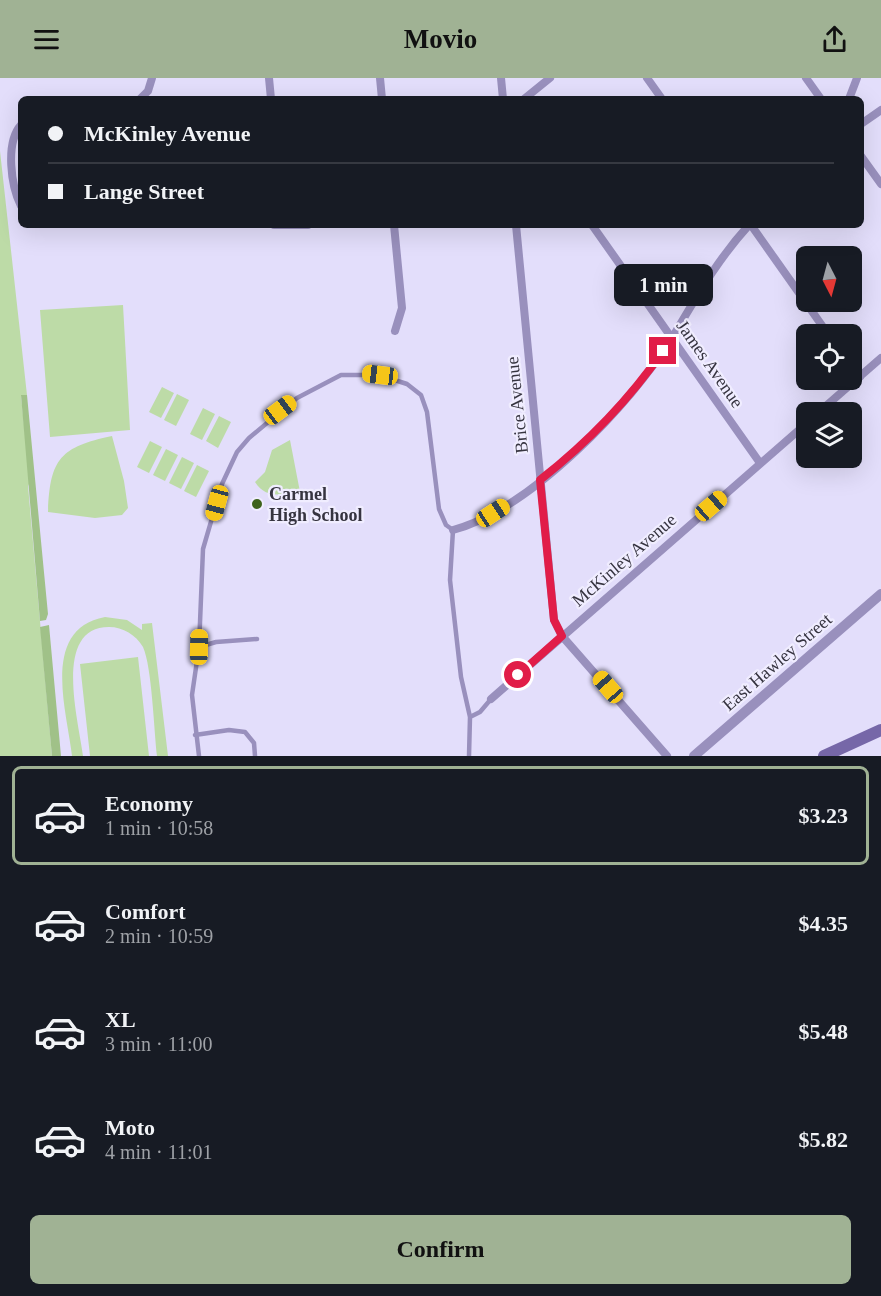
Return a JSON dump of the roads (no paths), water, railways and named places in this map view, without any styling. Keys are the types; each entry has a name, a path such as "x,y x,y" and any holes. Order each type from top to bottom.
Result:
{"main road":[{"path":"824,756 881,730"}],"street":[{"path":"143,96 148,91 152,78"},
{"path":"268,78 271,96"},
{"path":"380,78 382,96"},
{"path":"501,78 503,96"},
{"path":"528,96 550,78"},
{"path":"647,78 660,96"},
{"path":"806,78 819,96"},
{"path":"850,96 858,78"},
{"path":"864,122 881,110"},
{"path":"18,129 14,135 12,149 18,199"},
{"path":"864,160 881,184"},
{"path":"394,228 402,308 395,330"},
{"name":"Brice Avenue","path":"516,228 554,620 562,636 667,756"},
{"name":"James Avenue","path":"594,228 760,463"},
{"path":"453,530 478,523 540,480 584,443 622,402 672,338 711,272 748,228"},
{"path":"752,228 821,324"},
{"path":"862,375 881,358"},
{"path":"831,402 845,390"},
{"name":"McKinley Avenue","path":"491,699 796,432"},
{"name":"East Hawley Street","path":"694,756 881,594"}],"lane":[{"path":"199,756 192,695 199,647 203,549 230,466 249,438 297,398 341,375 365,374 380,375 414,388 421,395 427,412 439,509 446,525 453,530 450,580 461,677 470,717 469,756"},
{"path":"199,647 216,642 257,639"},
{"path":"470,717 480,712 491,699"},
{"path":"195,735 229,730 245,732 254,743 255,756"}],"place":[{"name":"Carmel High School","path":"257,504"}]}
